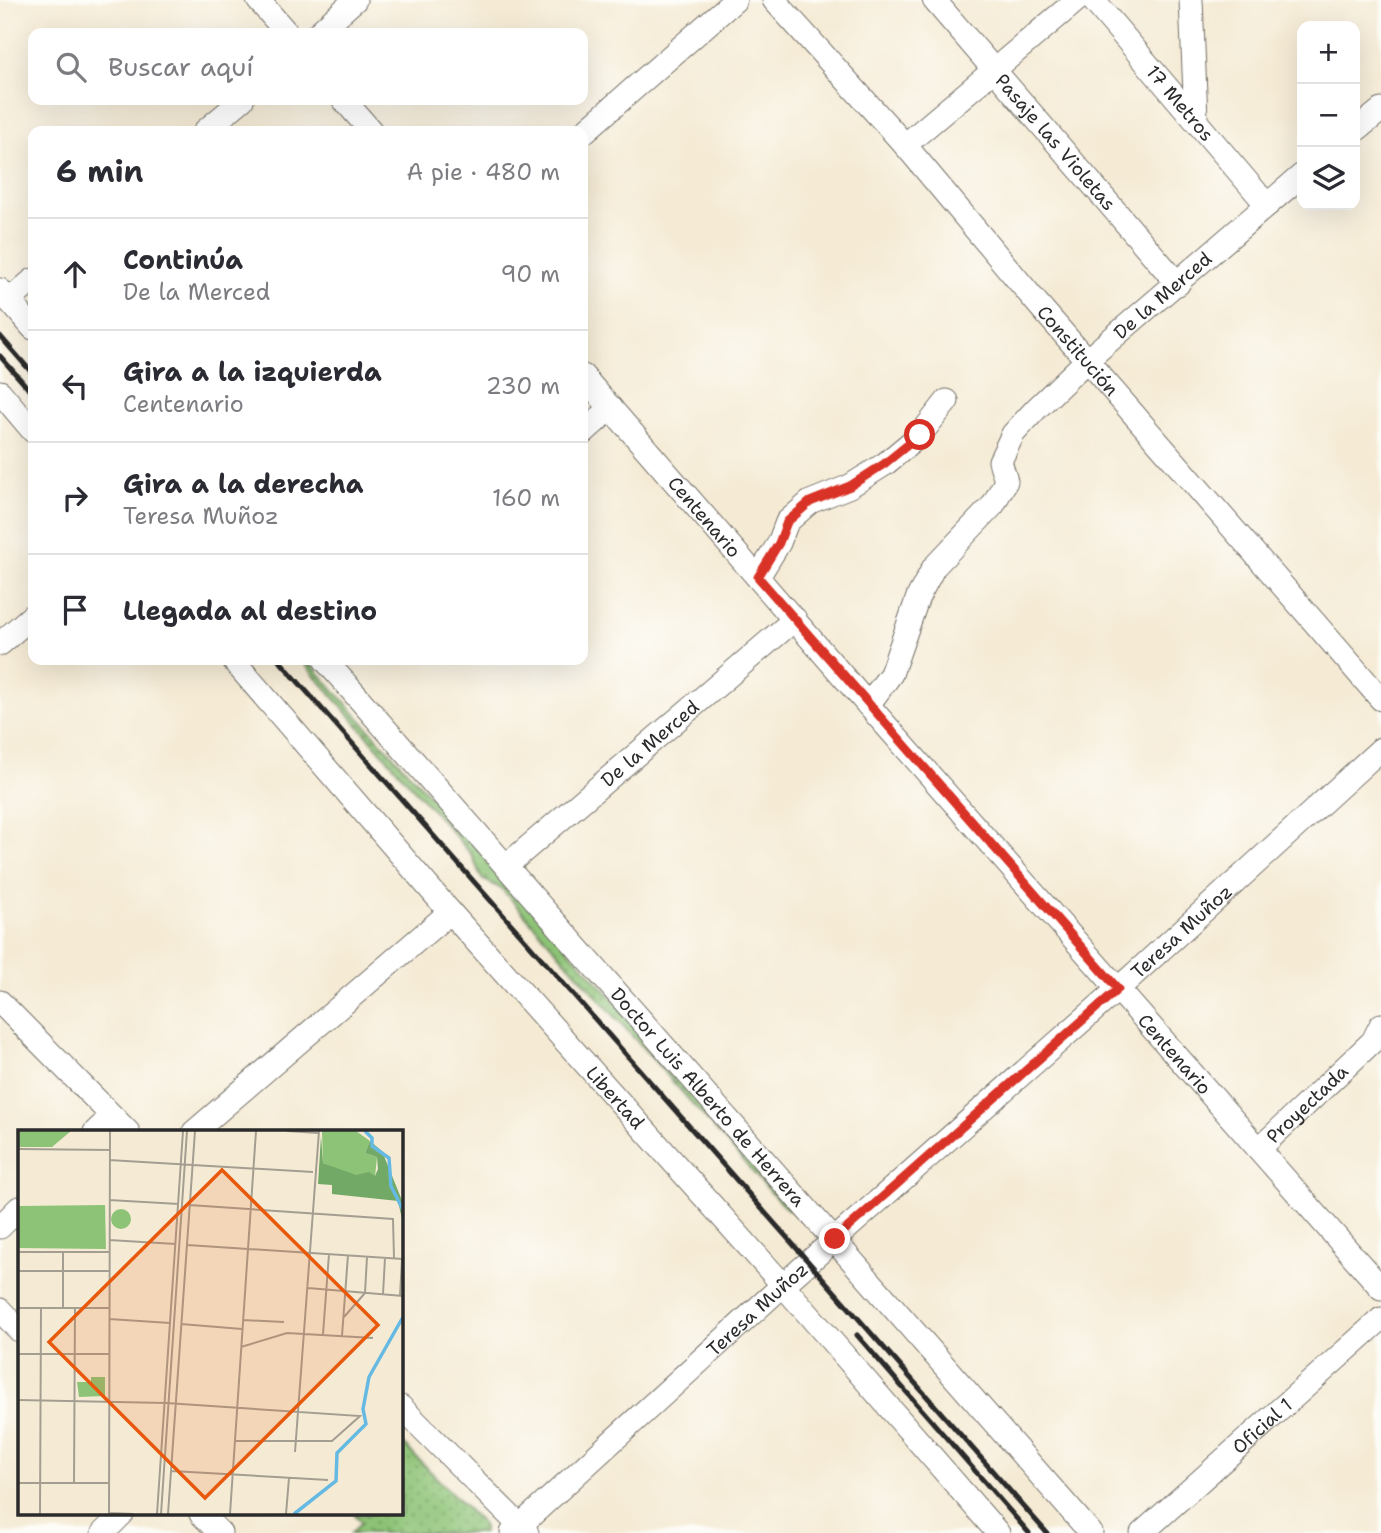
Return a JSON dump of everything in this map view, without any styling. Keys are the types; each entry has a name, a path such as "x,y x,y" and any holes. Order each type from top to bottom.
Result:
{"street":[{"path":"258,0 283,28"},
{"path":"324,28 355,0"},
{"path":"588,129 736,0"},
{"name":"Constitución","path":"774,0 905,145 1381,699"},
{"name":"Pasaje las Violetas","path":"934,0 1178,284"},
{"path":"905,145 1077,0"},
{"name":"17 Metros","path":"1093,0 1196,118 1267,205"},
{"path":"1191,0 1196,118"},
{"path":"211,126 236,105"},
{"path":"348,105 367,126"},
{"path":"1360,127 1381,110"},
{"name":"De la Merced","path":"868,705 891,674 918,597 934,567 993,505 1006,481 1000,461 1013,434 1087,360 1297,179"},
{"path":"28,283 5,296 28,322"},
{"name":"Centenario","path":"588,382 868,705 1381,1288"},
{"path":"0,392 28,425"},
{"path":"758,577 779,543 787,522 810,502 850,486 884,464 920,435 947,401"},
{"path":"588,429 611,408"},
{"path":"0,644 28,619"},
{"name":"De la Merced","path":"506,866 795,620"},
{"name":"Libertad","path":"237,665 450,912 783,1285 998,1533"},
{"name":"Doctor Luis Alberto de Herrera","path":"329,665 1091,1533"},
{"name":"Teresa Muñoz","path":"519,1531 783,1285 1118,989 1381,749"},
{"path":"196,1130 450,912"},
{"path":"0,1002 126,1130"},
{"name":"Proyectada","path":"1259,1149 1373,1041 1381,1025"},
{"path":"97,1130 112,1116"},
{"path":"0,1227 18,1209"},
{"path":"0,1310 18,1329"},
{"name":"Oficial 1","path":"1142,1533 1381,1319"},
{"path":"402,1408 519,1531"},
{"path":"103,1533 119,1516"},
{"path":"203,1516 220,1533"}],"green space":[{"path":"305,665 312,665 799,1205 794,1212 788,1210 775,1197 502,889 482,879 472,855"},
{"path":"402,1443 483,1525 483,1533 351,1533 362,1522 356,1516 402,1516"}],"railway":[{"path":"0,336 28,368"},
{"path":"0,356 28,388"},
{"path":"283,665 1047,1533"},
{"path":"857,1335 1029,1533"}],"route":[{"path":"835,1239 1118,989 758,577 779,543 787,522 810,502 850,486 884,464 920,435"}]}
